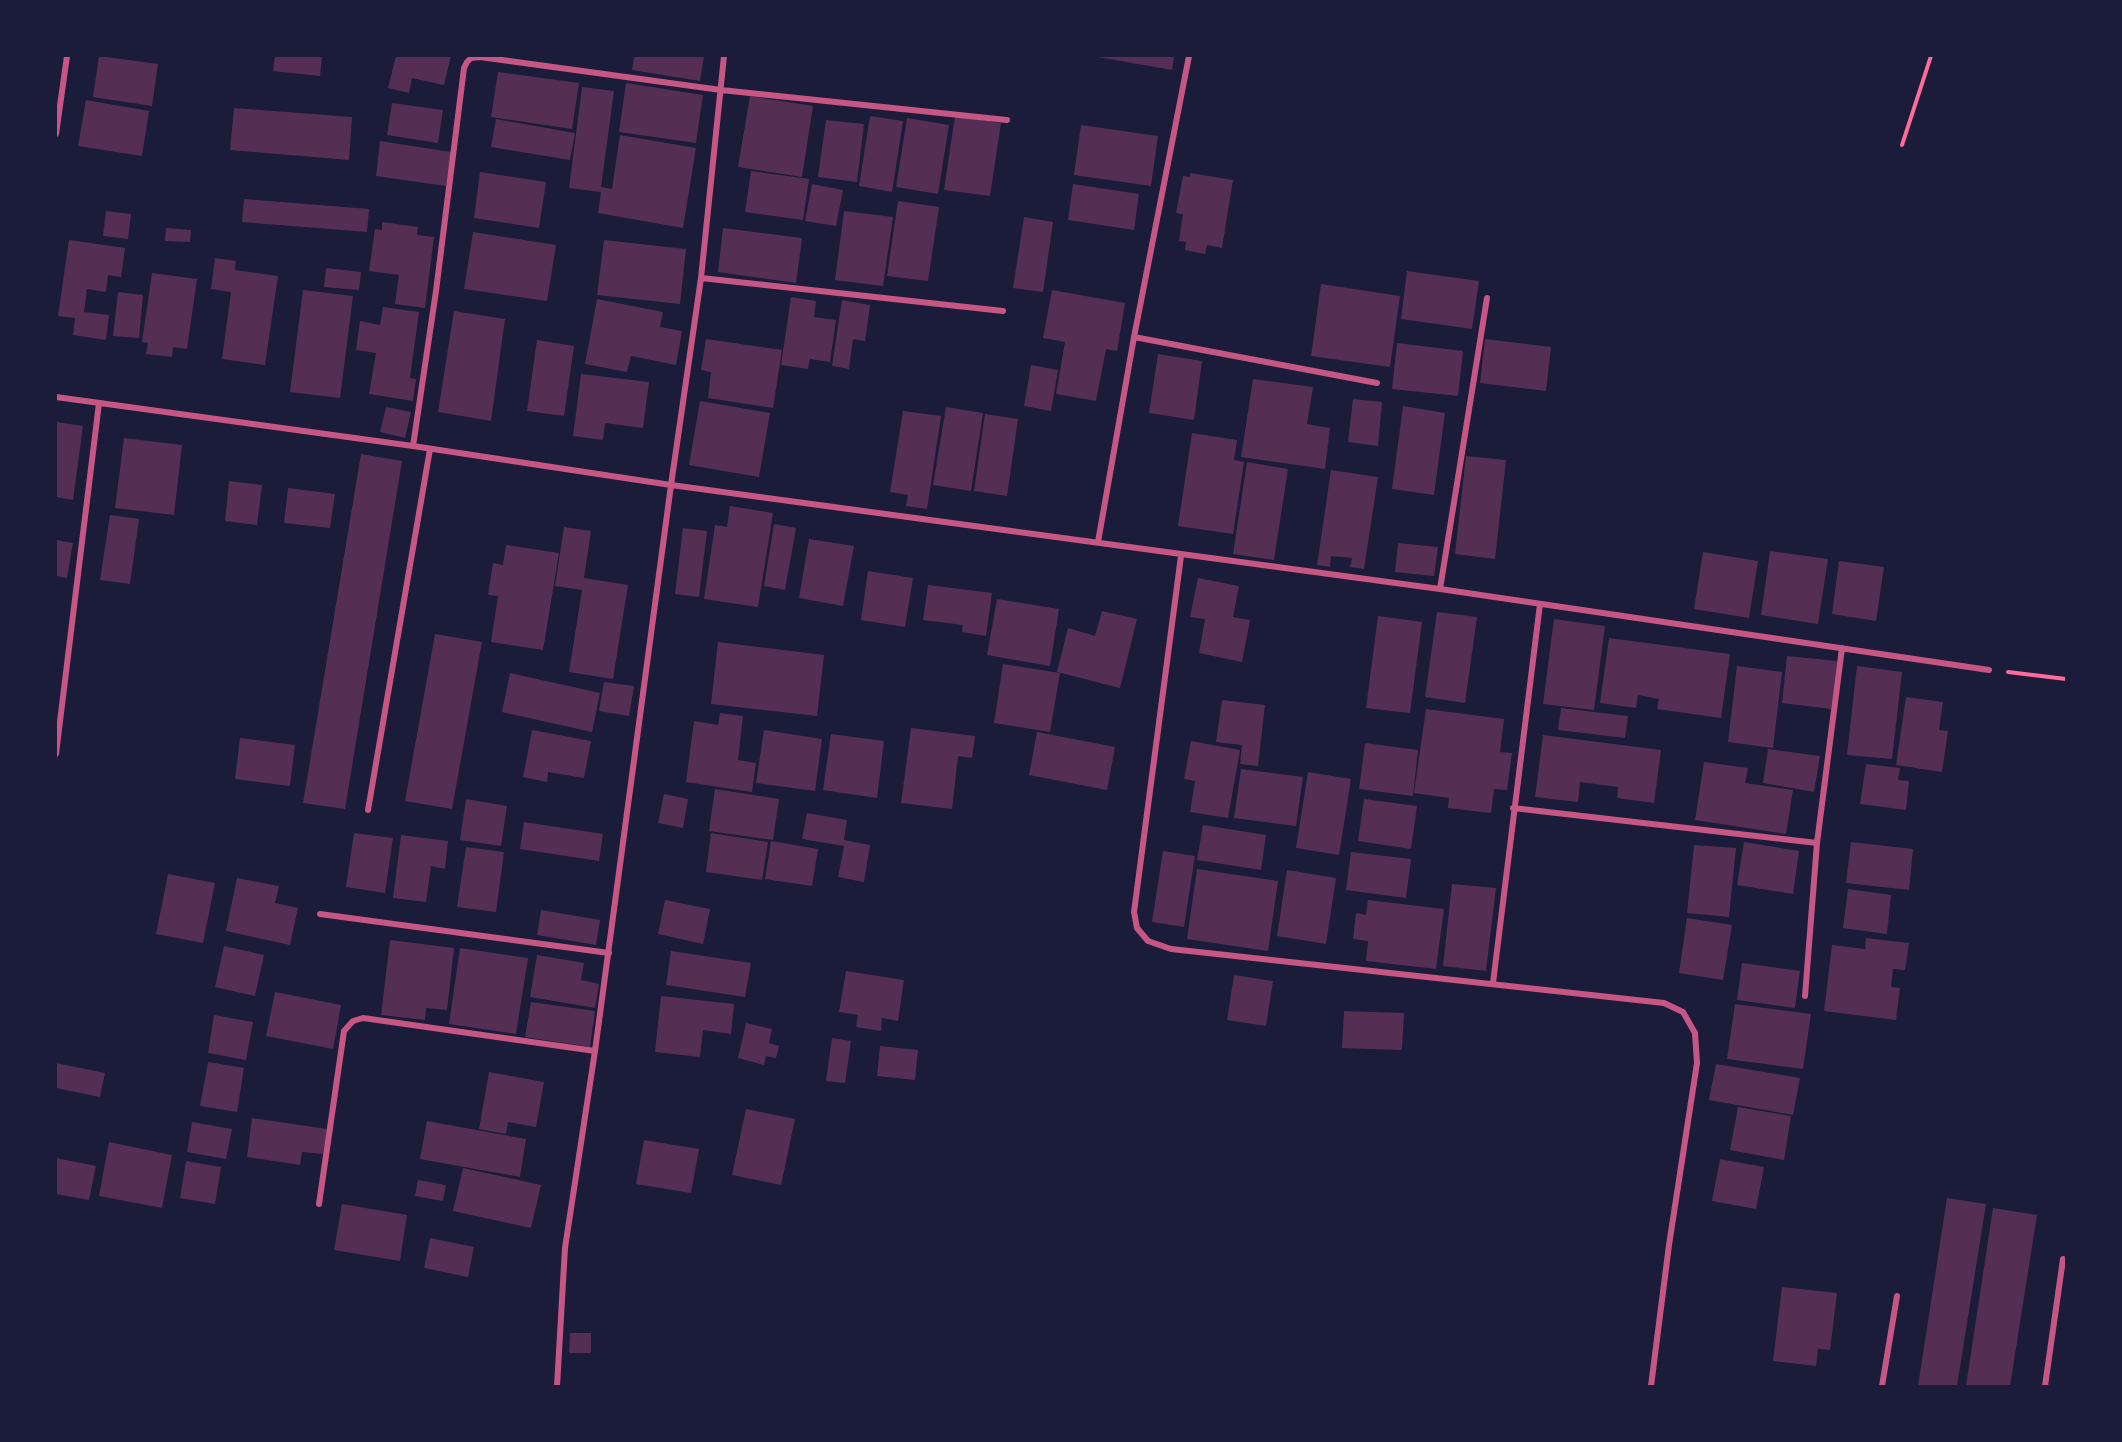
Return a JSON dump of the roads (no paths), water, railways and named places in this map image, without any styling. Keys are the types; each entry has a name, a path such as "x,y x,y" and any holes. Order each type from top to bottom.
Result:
{"street":[{"path":"56,134 67,56"},
{"path":"557,1386 565,1248 596,1051 701,278 724,56"},
{"path":"1098,542 1134,337 1189,56"},
{"path":"413,446 467,62 471,57 721,90 1007,120"},
{"path":"701,278 1003,311"},
{"path":"1440,590 1487,298"},
{"path":"1134,337 1377,383"},
{"path":"56,397 413,446 671,486 1098,542 1181,556 1540,604 1989,670"},
{"path":"56,754 99,403"},
{"path":"368,810 430,449"},
{"path":"1181,556 1134,912 1137,928 1148,941 1171,949 1664,1003 1683,1012 1695,1033 1697,1063 1668,1245 1651,1386"},
{"path":"1492,983 1540,604"},
{"path":"1805,996 1817,843 1842,648"},
{"path":"1513,808 1817,843"},
{"path":"320,914 609,953"},
{"path":"320,1204 344,1032 352,1021 363,1018 596,1051"},
{"path":"2045,1386 2063,1259"},
{"path":"1882,1386 1897,1296"}]}
